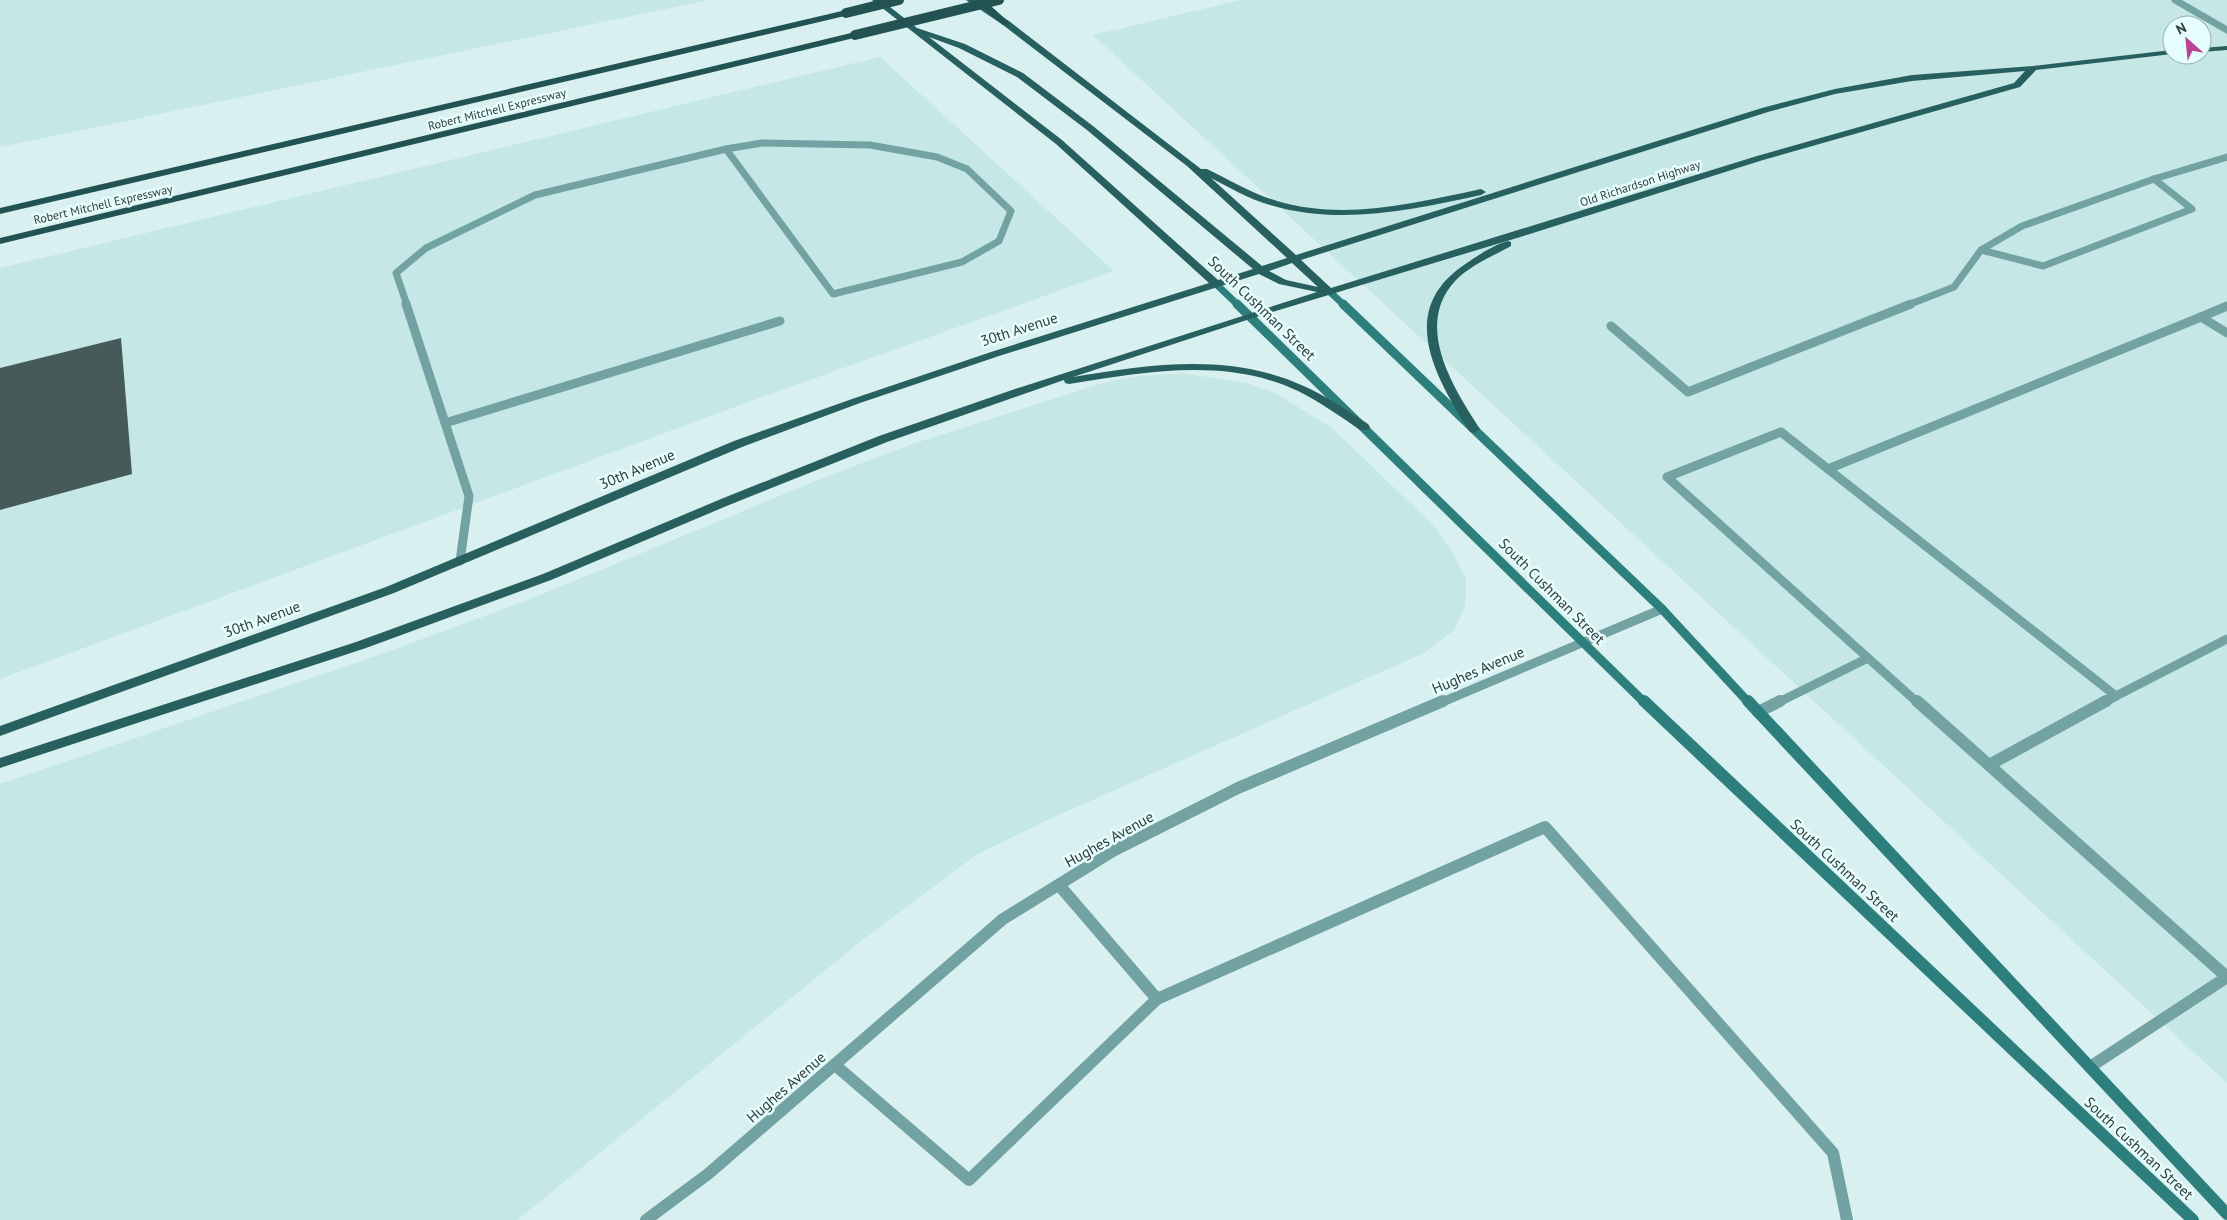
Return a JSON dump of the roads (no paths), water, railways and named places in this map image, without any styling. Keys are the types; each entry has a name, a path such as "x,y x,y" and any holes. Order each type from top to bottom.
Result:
{"highway":[{"name":"Robert Mitchell Expressway","path":"0,211 899,0"},
{"path":"979,0 1006,23"},
{"name":"Robert Mitchell Expressway","path":"0,241 999,0"}],"main road":[{"name":"South Cushman Street","path":"876,0 1059,142 1216,284 1364,427 1582,643 2194,1220"},
{"name":"South Cushman Street","path":"970,0 1006,23 1190,164 1295,259 1662,609 2227,1214"},
{"path":"916,30 962,46 1020,75 1090,128 1260,270 1283,282 1330,292"},
{"path":"2212,49 2227,48"},
{"path":"1295,259 1765,110 1835,92 1912,78 2033,68 2162,53"},
{"name":"Old Richardson Highway","path":"1249,316 1530,231 1760,158 2016,85 2033,68"},
{"path":"1190,164 1274,203 1310,210 1347,213 1386,211 1550,178"},
{"path":"1474,429 1448,388 1439,367 1431,321 1438,296 1452,279 1471,264 1530,231"},
{"name":"30th Avenue","path":"0,731 390,590 747,440 995,354 1295,259"},
{"path":"0,763 360,645 547,577 725,502 883,439 1027,388 1249,316"},
{"path":"1027,388 1145,369 1192,366 1231,369 1266,375 1302,389 1364,427"}],"street":[{"path":"2175,0 2227,30"},
{"path":"460,561 469,496 396,273 426,248 535,195 726,149 762,143 870,145 937,157 966,169 1011,211 999,242 962,262 834,294 726,149"},
{"path":"1611,326 1688,392 1954,287 1981,250 2022,226 2154,179 2227,157"},
{"path":"1981,250 2043,266 2192,209 2154,179"},
{"path":"1828,469 2227,306"},
{"path":"2201,317 2227,333"},
{"path":"445,423 780,321"},
{"path":"2090,1068 2227,977 1667,477 1781,432 2116,696"},
{"name":"Hughes Avenue","path":"646,1220 708,1174 1003,919 1113,851 1238,788 1662,609"},
{"path":"1989,765 2116,696 2227,639"},
{"path":"1758,712 1868,658"},
{"path":"835,1065 969,1180 1157,1000 1545,827 1834,1153 1847,1220"},
{"path":"1059,885 1157,1000"}]}
